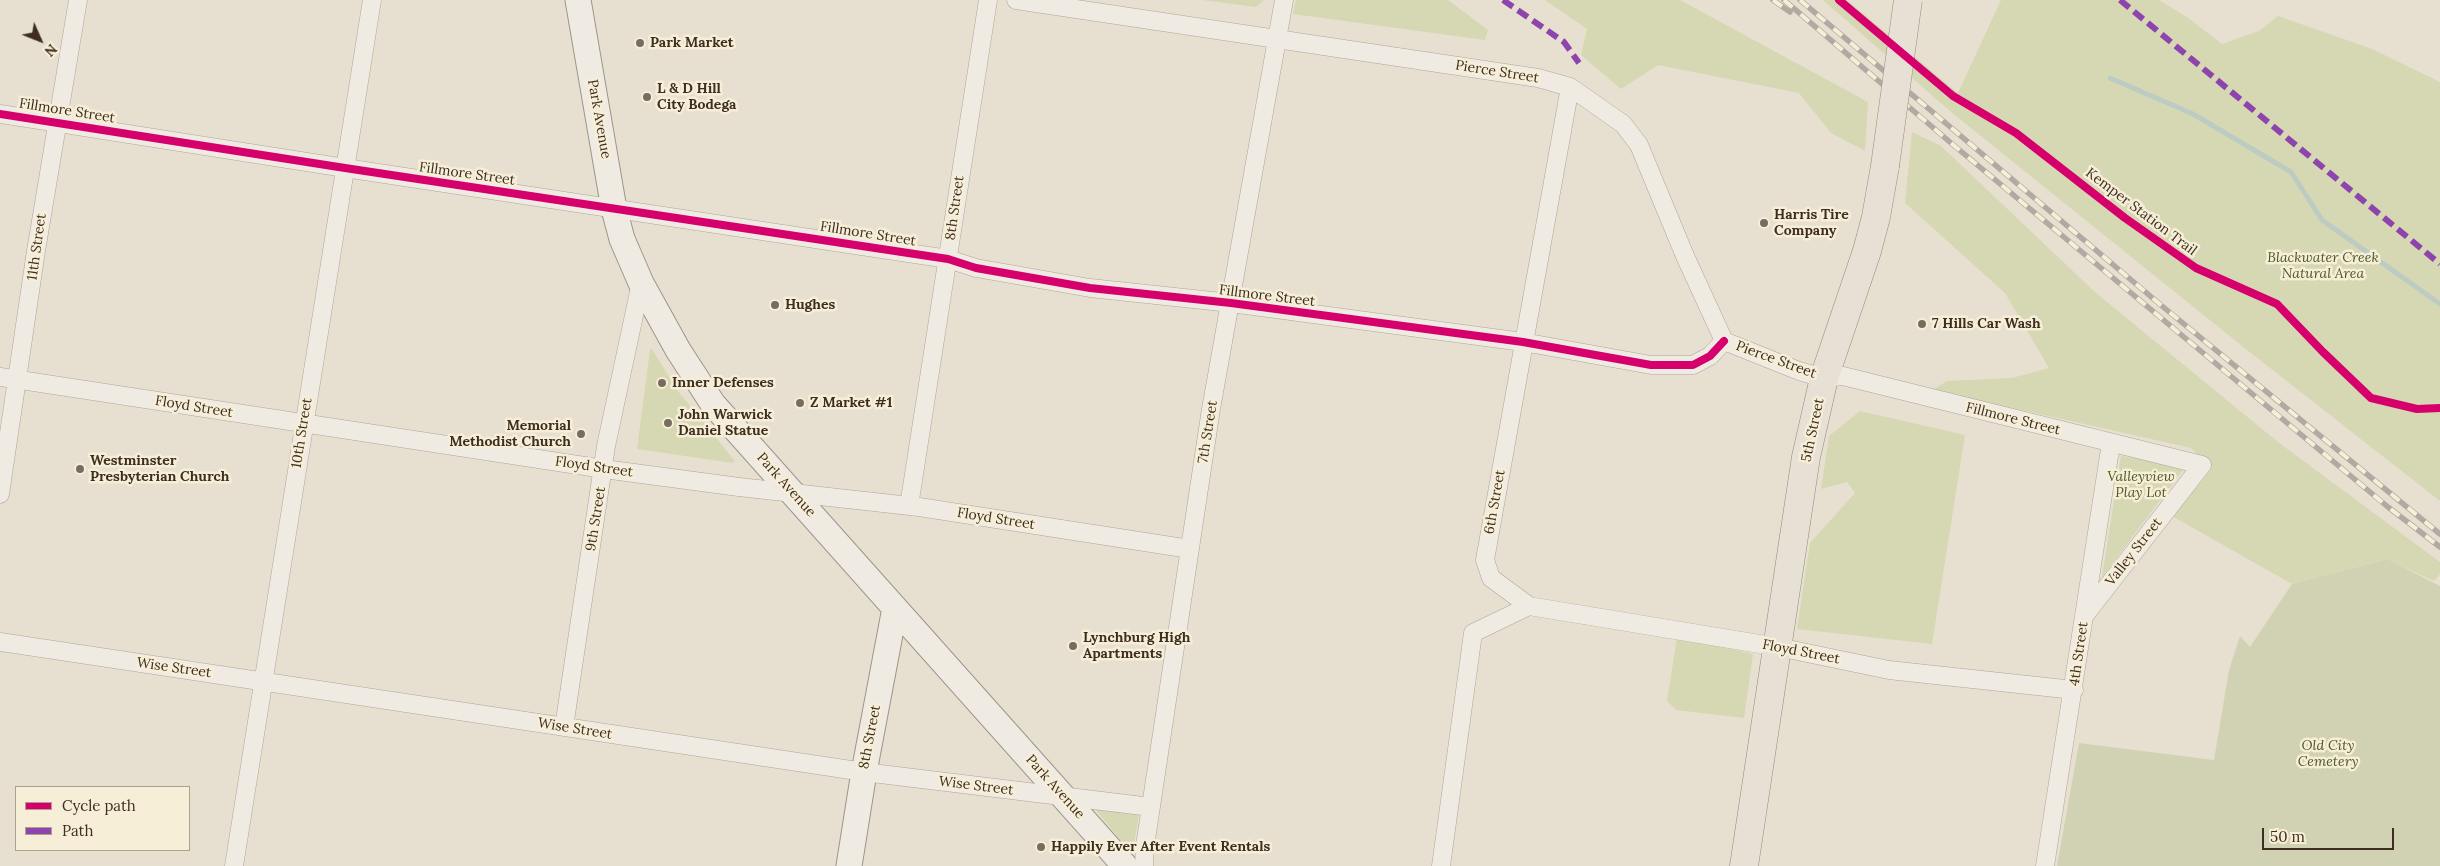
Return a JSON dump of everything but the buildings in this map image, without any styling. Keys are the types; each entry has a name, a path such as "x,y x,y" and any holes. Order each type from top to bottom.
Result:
{"main road":[{"name":"Park Avenue","path":"578,0 614,209 622,239 641,283 678,350 713,404 1125,866"},
{"name":"5th Street","path":"1744,866 1806,457 1824,378 1867,251 1876,217 1908,0"},
{"name":"8th Street","path":"849,866 894,608"}],"street":[{"name":"11th Street","path":"0,494 56,122 78,0"},
{"name":"10th Street","path":"234,866 372,0"},
{"name":"8th Street","path":"909,506 948,259 950,232 988,0"},
{"name":"Pierce Street","path":"1016,0 1538,78 1570,87 1623,124 1639,145 1689,265 1724,341 1799,371 1824,378"},
{"name":"7th Street","path":"1144,866 1151,807 1211,409 1232,303 1284,0"},
{"name":"6th Street","path":"1529,606 1490,578 1484,560 1570,87"},
{"name":"Fillmore Street","path":"0,114 948,259 976,268 1090,288 1232,303 1523,342 1651,365 1693,365 1710,356 1724,341"},
{"name":"9th Street","path":"564,727 606,446 641,283"},
{"name":"Fillmore Street","path":"1824,378 1843,376 2202,465"},
{"name":"Floyd Street","path":"0,377 604,469 739,487 909,506 1190,549"},
{"name":"4th Street","path":"2045,866 2074,690 2110,443"},
{"name":"Valley Street","path":"2085,614 2202,465"},
{"name":"Floyd Street","path":"1529,606 1778,647 1888,670 2074,690"},
{"path":"1441,866 1474,633 1529,606"},
{"name":"Wise Street","path":"0,642 864,772 1151,807"}],"green space":[{"path":"1202,0 1264,0 1256,7"},
{"path":"1296,0 1448,0 1488,30 1485,40 1293,14"},
{"path":"1545,0 1680,0 1868,102 1865,151 1831,133 1799,93 1658,65 1621,89 1581,55 1587,29"},
{"name":"Blackwater Creek Natural Area","path":"1823,0 1847,0 1958,93 2001,0 2159,0 2187,17 2222,44 2259,31 2278,16 2372,49 2440,82 2440,501 2247,350 1951,112"},
{"path":"1912,132 1941,146 2096,293 2278,442 2440,562 2440,574 2434,581 2386,559 2292,584 2172,516 2211,470 2191,448 2013,408 1928,393 1947,381 2012,378 2049,368 2005,293 1905,203"},
{"path":"652,349 677,390 734,460 733,463 637,449 650,350"},
{"path":"1860,411 1965,435 1932,644 1797,629 1810,543 1855,493 1847,482 1821,489 1829,436"},
{"name":"Valleyview Play Lot","path":"2121,456 2186,466 2102,577"},
{"name":"Old City Cemetery","path":"2387,559 2440,586 2440,866 2057,866 2079,743 2214,760 2229,670 2240,636 2250,647 2292,584"},
{"path":"1677,637 1753,654 1744,718 1676,710 1667,701"},
{"path":"1094,808 1139,814 1134,844 1131,847 1125,845"}],"waterway":[{"path":"2110,78 2193,114 2291,172 2322,220 2440,304"}],"railway":[{"path":"1773,0 1790,12"},
{"path":"1784,0 1951,143 2388,507 2440,547"},
{"path":"1800,0 2162,306 2440,534"}],"marked path":[{"path":"1503,0 1564,42 1579,63"},
{"path":"2120,0 2440,264"}],"cycle path":[{"name":"Kemper Station Trail","path":"1839,0 1953,96 2016,133 2125,218 2196,268 2277,304 2371,398 2417,409 2440,408"},
{"path":"0,114 948,259 976,268 1090,288 1231,303 1523,342 1651,365 1693,365 1710,356 1724,341"}],"place":[{"name":"Park Market","path":"640,43"},
{"name":"L & D Hill City Bodega","path":"647,97"},
{"name":"Harris Tire Company","path":"1764,223"},
{"name":"Hughes","path":"775,305"},
{"name":"7 Hills Car Wash","path":"1922,324"},
{"name":"Inner Defenses","path":"662,383"},
{"name":"Z Market #1","path":"800,403"},
{"name":"John Warwick Daniel Statue","path":"668,423"},
{"name":"Memorial Methodist Church","path":"581,434"},
{"name":"Westminster Presbyterian Church","path":"80,469"},
{"name":"Lynchburg High Apartments","path":"1073,646"},
{"name":"Happily Ever After Event Rentals","path":"1041,847"}]}
